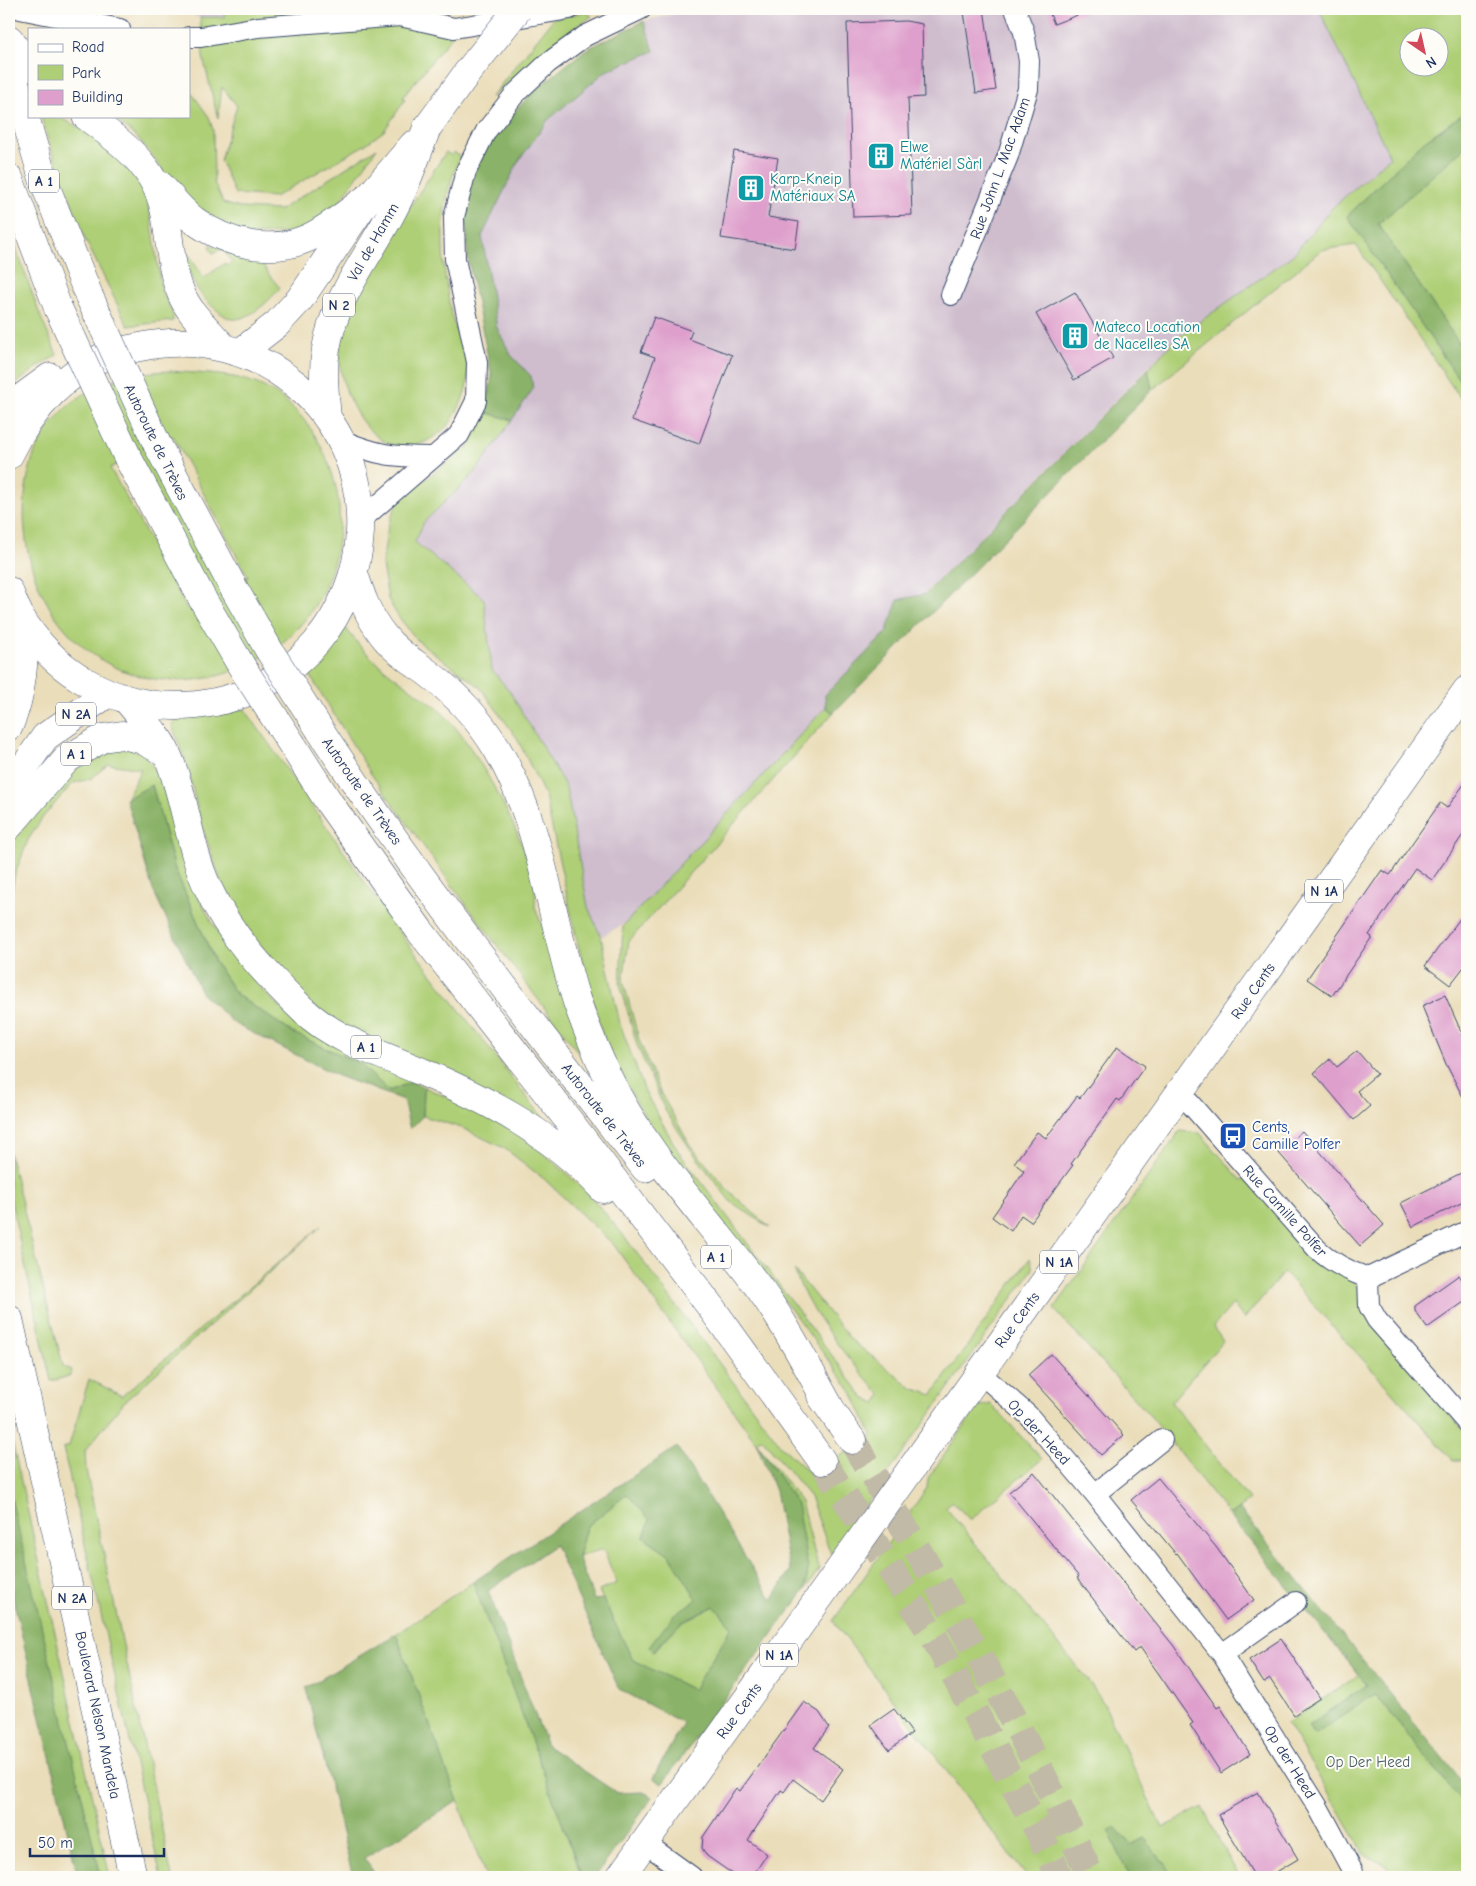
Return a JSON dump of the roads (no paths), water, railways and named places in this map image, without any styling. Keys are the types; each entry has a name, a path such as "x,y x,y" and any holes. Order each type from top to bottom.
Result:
{"main road":[{"name":"Val de Hamm","path":"232,350 276,324 300,299 369,197 427,128 467,73 518,9"},
{"path":"9,39 28,66"},
{"name":"Autoroute de Trèves","path":"9,62 44,182 89,296 157,444 269,650 355,784 446,910 596,1106 753,1304 852,1440"},
{"path":"89,118 131,149 193,221 227,240 242,244 286,245 307,238 369,197"},
{"name":"Val de Hamm","path":"334,429 324,379 326,350 333,319 347,287 396,206 427,128"},
{"path":"148,171 160,194 166,215 175,277 181,295 190,310 232,350"},
{"name":"Autoroute de Trèves","path":"9,178 58,308 128,458 203,600 242,667 330,804 420,932 710,1306 822,1461"},
{"path":"9,407 39,383 74,364 112,353 167,341 232,350 266,364 289,379 310,397 334,429 351,466 358,492 361,520 360,546 354,573 343,603 326,630 305,655 280,675 253,691 222,701 190,706 158,706 117,696 84,681 61,665 42,646 25,625 9,591"},
{"path":"9,455 20,431 38,406 60,385 85,367 112,353"},
{"path":"354,573 363,603 384,637 398,652 459,700 480,723 496,748 511,775 536,838 578,1004 609,1079 663,1165 764,1294 832,1411"},
{"path":"9,726 20,697 24,666 25,625"},
{"name":"Rue Cents","path":"620,1877 1467,690"},
{"name":"A 1","path":"117,696 153,732 166,753 173,768 188,832 208,889 236,937 305,1012 347,1039 498,1106 554,1142 595,1180 710,1306"},
{"name":"N 2A","path":"9,789 45,737 117,696"},
{"name":"A 1","path":"9,826 67,760 103,738 122,736 140,739 166,753"},
{"name":"Boulevard Nelson Mandela","path":"9,1319 133,1877"}],"street":[{"path":"20,9 115,28"},
{"path":"190,37 201,37 258,27 400,16 454,28 570,9"},
{"path":"361,520 431,457 459,435 476,401 477,362 456,259 454,217 466,171 486,131 515,94 548,64 585,36 640,9"},
{"name":"Rue John L. Mac Adam","path":"952,295 1008,156 1028,89 1029,61 1024,32 1015,9"},
{"path":"334,429 370,452 394,457 431,457"},
{"name":"Rue Camille Polfer","path":"1180,1092 1316,1249 1336,1265 1368,1278"},
{"path":"1467,1231 1368,1278 1369,1306 1377,1320 1467,1423"},
{"name":"Op der Heed","path":"980,1373 1028,1415 1095,1494 1222,1654 1318,1807 1356,1875"},
{"path":"1095,1494 1162,1440"},
{"path":"1222,1654 1296,1602"},
{"path":"645,1842 692,1877"}],"tunnel":[{"path":"852,1440 1008,1709 1065,1820 1091,1877"},
{"path":"822,1461 935,1639 1039,1832 1059,1877"}],"place":[{"name":"Elwe Matériel Sàrl","path":"881,156"},
{"name":"Karp-Kneip Matériaux SA","path":"751,188"},
{"name":"Mateco Location de Nacelles SA","path":"1075,336"},
{"name":"Cents, Camille Polfer","path":"1233,1136"}],"park label":[{"name":"Op Der Heed","path":"1368,1762"}]}
